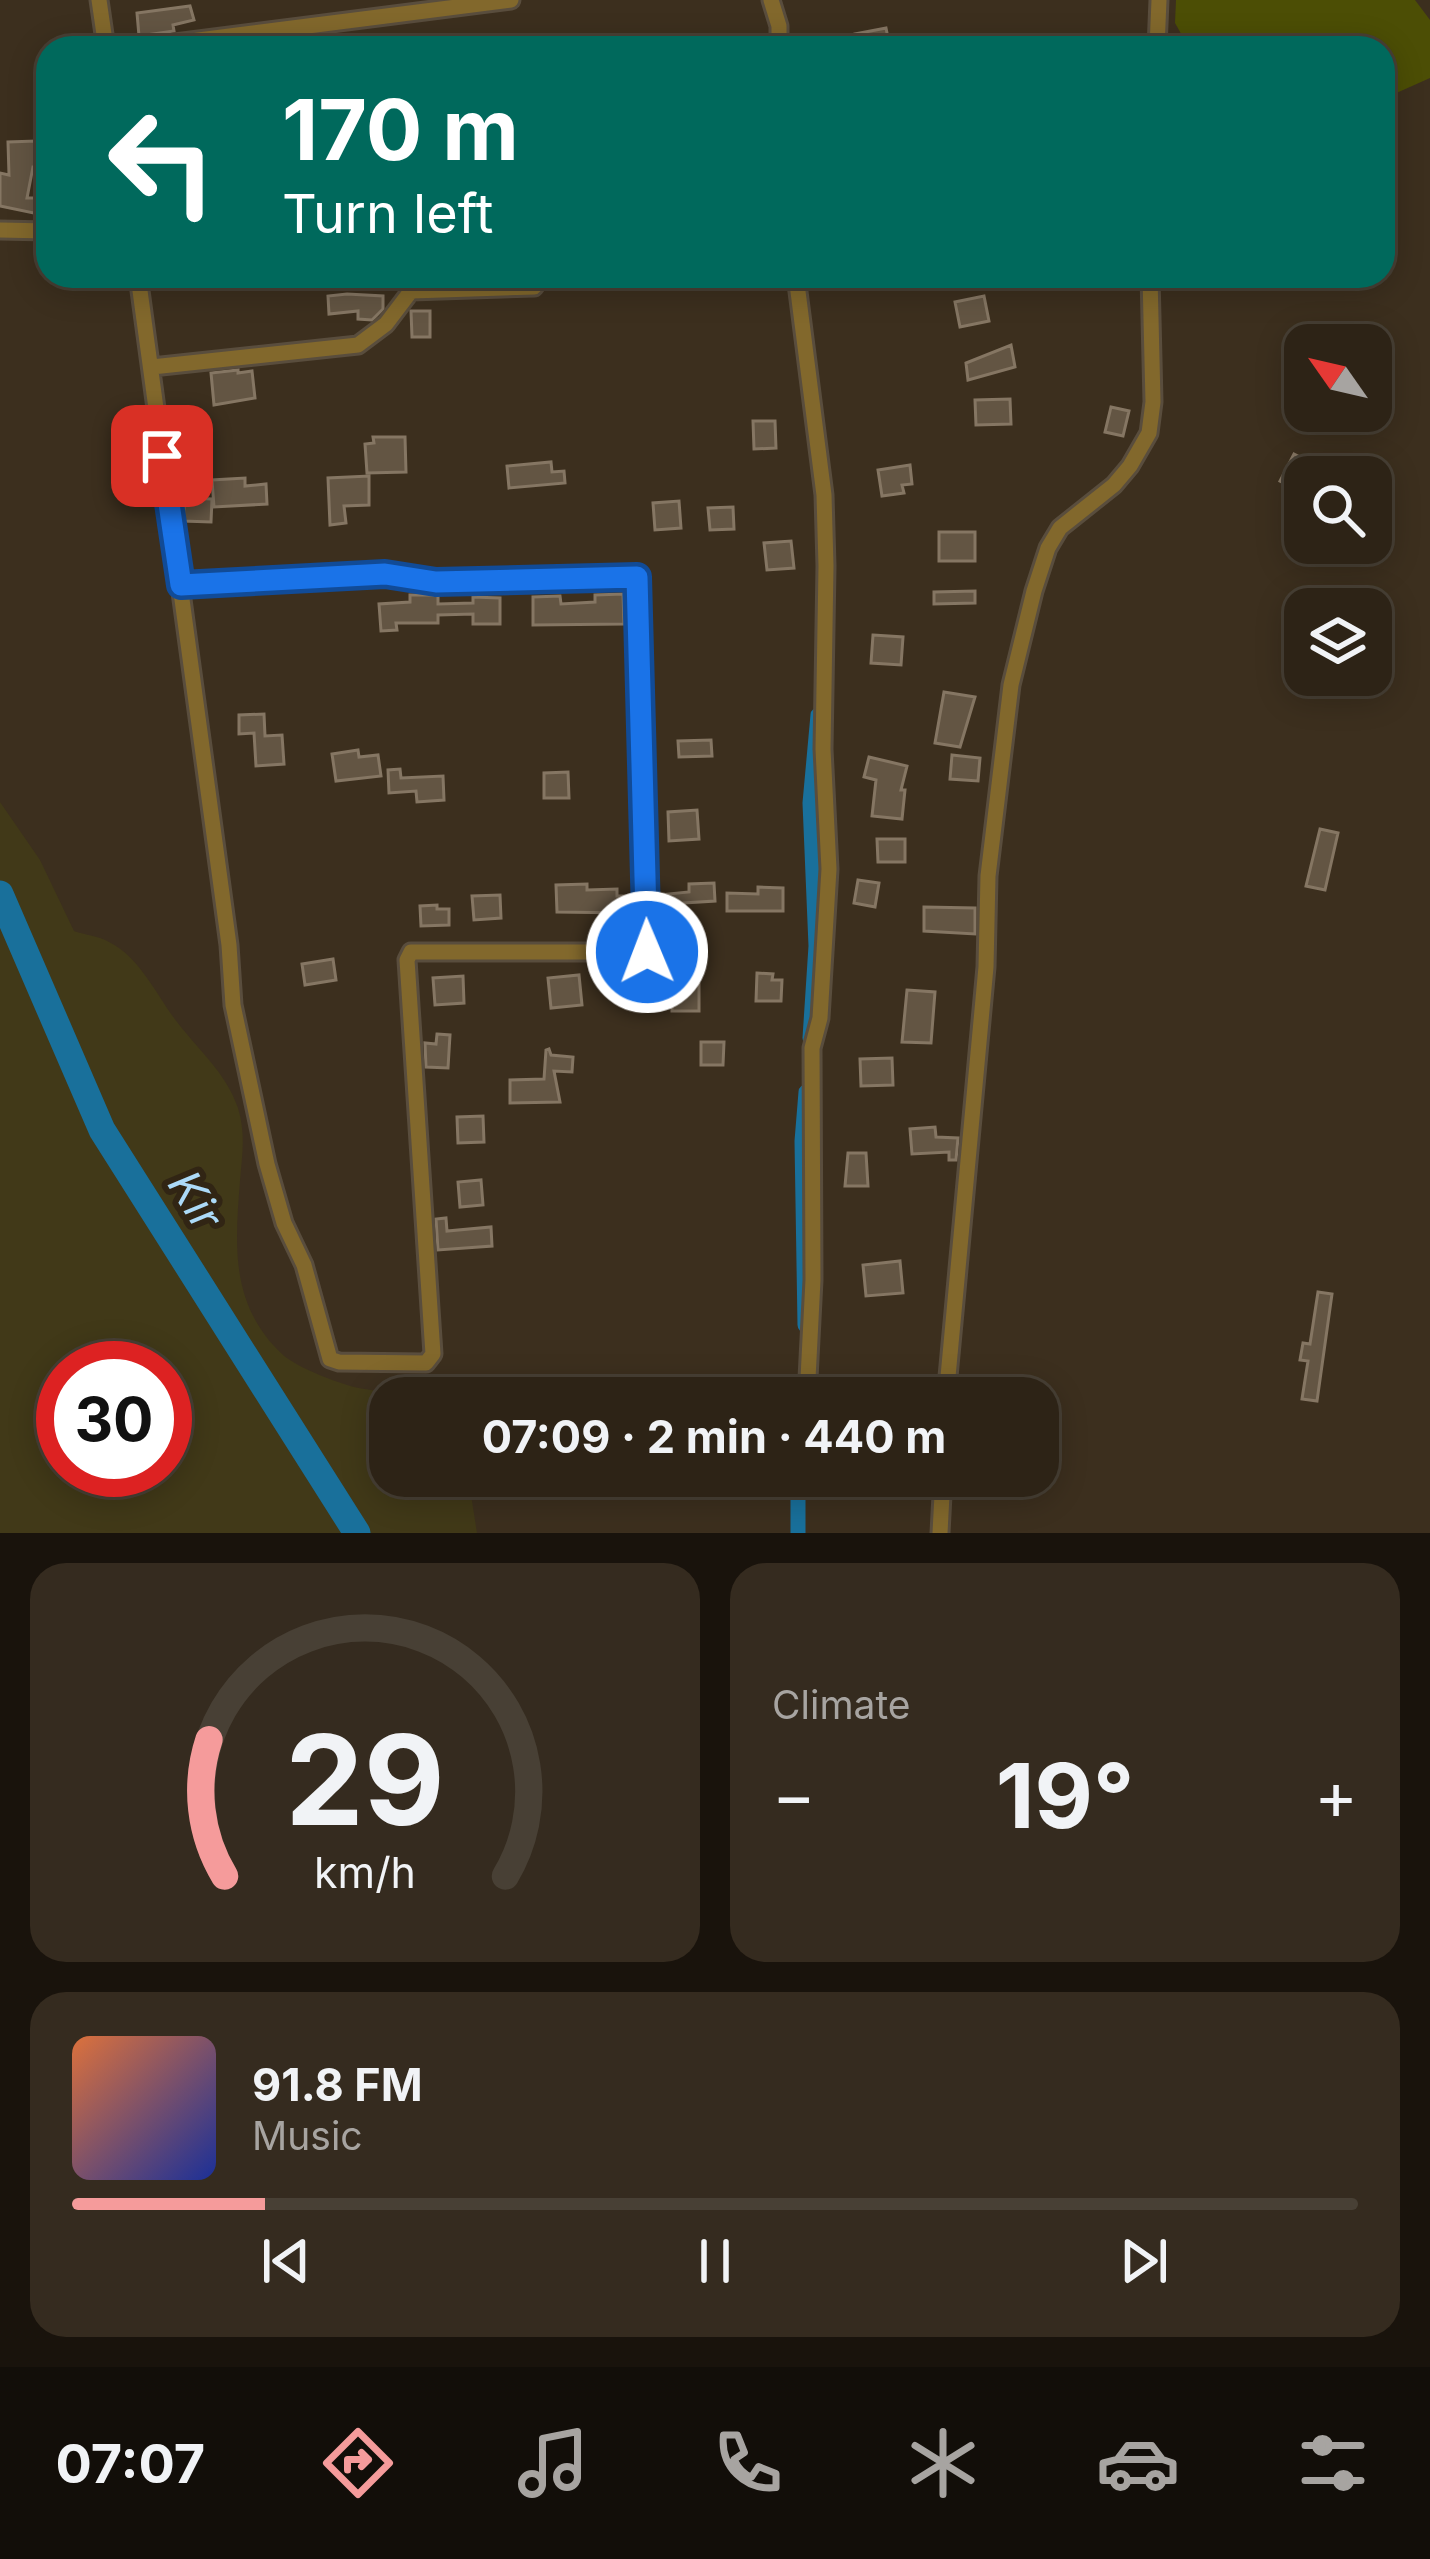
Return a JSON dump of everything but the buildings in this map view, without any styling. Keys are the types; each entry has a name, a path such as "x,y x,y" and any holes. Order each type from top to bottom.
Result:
{"street":[{"path":"99,0 104,36"},
{"path":"230,36 511,0"},
{"path":"771,0 778,36"},
{"path":"1158,36 1159,0"},
{"path":"0,230 36,231"},
{"path":"140,288 229,945 233,1005 267,1164 284,1223 304,1264 330,1359 426,1363 434,1354 407,959 411,952 652,952 637,577 436,582 385,574 181,585"},
{"path":"152,367 358,345 386,324 411,291 503,288"},
{"path":"798,288 824,495 823,749 830,869 820,1018 812,1048 813,1302 808,1377"},
{"path":"948,1377 986,967 988,876 1011,685 1048,548 1060,528 1130,466 1149,433 1153,402 1150,288"},
{"path":"940,1533 942,1497"}],"shaded area":[{"path":"1176,0 1415,0 1430,20 1430,78 1395,94 1395,36 1182,36 1175,23"}],"sand":[{"path":"0,802 40,860 74,931 105,940 129,957 233,1095 243,1136 237,1251 244,1294 264,1334 281,1353 321,1376 369,1389 369,1497 471,1497 477,1533 0,1533"}],"waterway":[{"path":"810,1038 816,946 810,803 818,715"},
{"name":"Kir","path":"0,894 102,1130 357,1533"},
{"path":"805,1325 802,1141 806,1092"},
{"path":"798,1497 798,1533"}],"route":[{"path":"162,456 181,585 385,574 436,582 637,577 647,952"}]}
